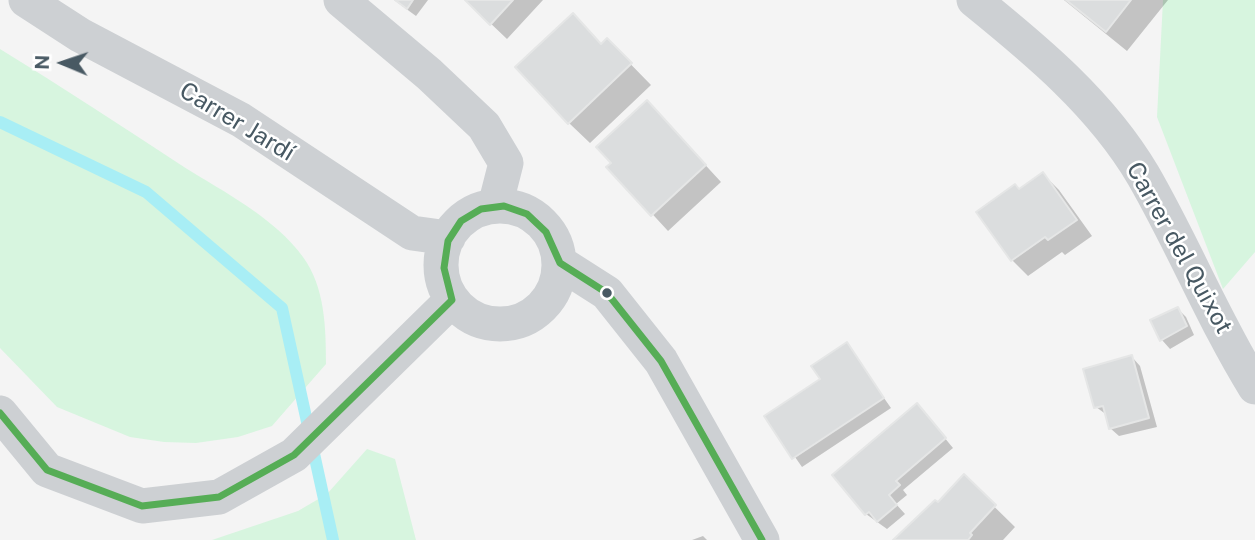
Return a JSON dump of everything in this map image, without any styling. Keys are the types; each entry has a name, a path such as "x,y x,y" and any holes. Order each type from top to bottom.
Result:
{"street":[{"name":"Carrer Jardí","path":"26,0 80,35 241,120 412,233 448,238"},
{"path":"341,0 429,74 484,126 506,163 495,206"},
{"name":"Carrer del Quixot","path":"974,0 1041,54 1090,105 1142,173 1255,387"},
{"path":"495,206 528,212 544,226 555,243 560,263 556,286 547,303 526,319 507,325 486,323 467,315 452,300 442,278 442,257 448,238 458,224 475,212 495,206"},
{"path":"560,263 607,293 661,361 762,540"},
{"path":"0,412 47,470 142,506 219,497 294,455 452,300"}],"green space":[{"path":"1163,0 1255,0 1255,252 1223,289 1157,117"},
{"path":"0,49 248,207 278,230 303,257 316,281 323,308 326,364 272,426 238,437 196,443 130,437 57,407 0,348"},
{"path":"367,449 395,459 416,540 212,540 298,511 327,494"}],"building":[{"path":"395,0 413,0 407,9"},
{"path":"465,0 513,0 490,25"},
{"path":"1066,0 1131,0 1106,32"},
{"path":"573,13 601,44 607,38 632,63 568,124 515,67"},
{"path":"647,100 706,165 651,216 606,167 611,163 596,147"},
{"path":"1043,172 1077,220 1048,240 1045,237 1011,261 976,212 1015,184 1019,189"},
{"path":"1178,307 1187,326 1160,341 1150,320"},
{"path":"847,342 884,398 792,459 764,416 820,379 811,366"},
{"path":"1132,355 1149,418 1109,429 1103,406 1094,408 1083,369"},
{"path":"917,403 946,438 896,481 900,485 889,495 897,505 877,522 869,512 865,515 832,475"},
{"path":"964,474 996,505 970,533 972,535 968,540 893,540 935,500 938,502"}],"waterway":[{"path":"0,122 146,192 282,308 333,540"}],"transit line":[{"path":"0,413 47,470 142,506 219,497 294,455 452,300 444,268 448,241 461,221 481,209 504,206 527,214 546,232 560,263 607,293 661,361 762,540"}]}
